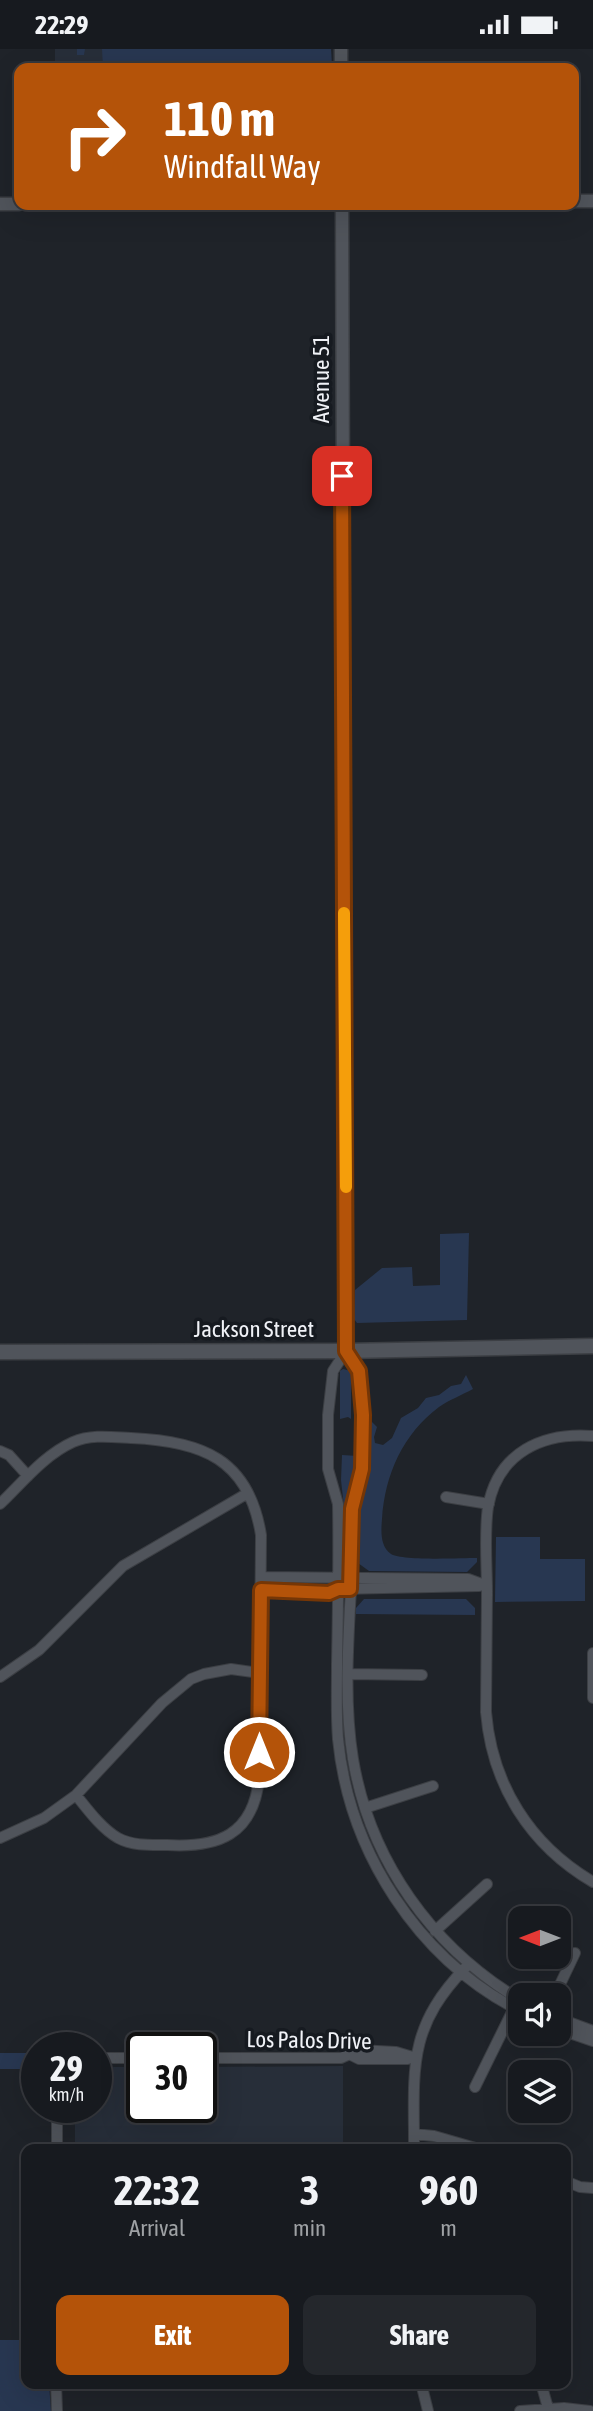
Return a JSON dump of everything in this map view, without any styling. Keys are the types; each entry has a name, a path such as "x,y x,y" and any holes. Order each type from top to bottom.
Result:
{"main road":[{"name":"Jackson Street","path":"0,1352 346,1351 593,1346"}],"street":[{"name":"Avenue 51","path":"342,210 346,1351"},
{"path":"465,1968 416,1907 390,1867 365,1808 353,1759 349,1674 352,1509 362,1469 363,1415 359,1371 346,1351 333,1371 328,1415 328,1469 338,1504 338,1739 351,1805 368,1849 390,1891 422,1935 465,1968 508,2000"},
{"path":"0,1504 57,1451 75,1441 97,1436 183,1444 205,1451 227,1464 240,1479 257,1513 261,1535 262,1577 258,1794 248,1819 234,1832 209,1843 186,1846 132,1844 108,1831 76,1795"},
{"path":"593,1436 553,1437 529,1447 503,1470 496,1481 489,1504 486,1617 486,1712 488,1737 495,1764 515,1808 545,1847 593,1882"},
{"path":"0,1451 9,1455 28,1476"},
{"path":"0,1677 39,1650 123,1566 248,1493"},
{"path":"446,1497 489,1504"},
{"path":"262,1577 338,1584 468,1579 487,1586"},
{"path":"261,1590 329,1593 338,1584"},
{"path":"593,1653 593,1698"},
{"path":"0,1837 44,1818 76,1795 162,1703 191,1679 231,1669 260,1673"},
{"path":"349,1674 422,1675"},
{"path":"365,1808 433,1786"},
{"path":"435,1931 487,1884"},
{"path":"561,1983 575,1953"},
{"path":"414,2144 413,2077 423,2028 430,2012 465,1968"},
{"path":"571,2023 593,2031"},
{"path":"475,2087 508,2026"},
{"path":"571,2033 593,2041"},
{"name":"Los Palos Drive","path":"217,2058 341,2058 359,2050 374,2050 396,2052 415,2058"},
{"path":"57,2123 57,2144"},
{"path":"414,2134 434,2136 462,2144"},
{"path":"571,2183 593,2188"},
{"path":"56,2389 57,2411"},
{"path":"422,2389 428,2411"},
{"path":"543,2389 548,2409"},
{"path":"520,2411 564,2408 590,2411"}],"shaded area":[{"path":"55,49 331,49 332,63 55,63"},
{"path":"77,49 85,49 84,55 77,55"},
{"path":"102,49 331,49 332,63 103,63"},
{"path":"469,1233 467,1320 357,1323 354,1319 355,1290 382,1268 412,1267 413,1286 440,1285 440,1234"},
{"path":"340,1371 351,1371 351,1419 340,1419"},
{"path":"466,1375 473,1389 443,1404 426,1418 398,1456 387,1486 382,1533 387,1551 397,1556 477,1558 477,1562 467,1572 369,1571 358,1563 358,1512 367,1469 369,1419 377,1427 375,1443 383,1445 392,1438 401,1418 418,1408 426,1398 461,1384"},
{"path":"342,1455 358,1456 348,1502 347,1534 341,1480"},
{"path":"496,1537 540,1537 540,1559 585,1559 585,1601 495,1602"},
{"path":"364,1599 466,1599 475,1608 475,1615 356,1614 356,1608"},
{"path":"0,2053 21,2053 21,2069 0,2069"},
{"path":"343,2066 343,2144 75,2144 75,2123 112,2123 112,2067 126,2067 126,2123 217,2123 217,2067"},
{"path":"0,2340 21,2340 21,2389 49,2389 51,2411 0,2411"}],"slow traffic":[{"path":"344,913 346,1187"}],"route":[{"path":"259,1752 261,1590 329,1593 338,1589 350,1589 352,1509 362,1469 363,1415 359,1371 346,1351 342,476"}]}
